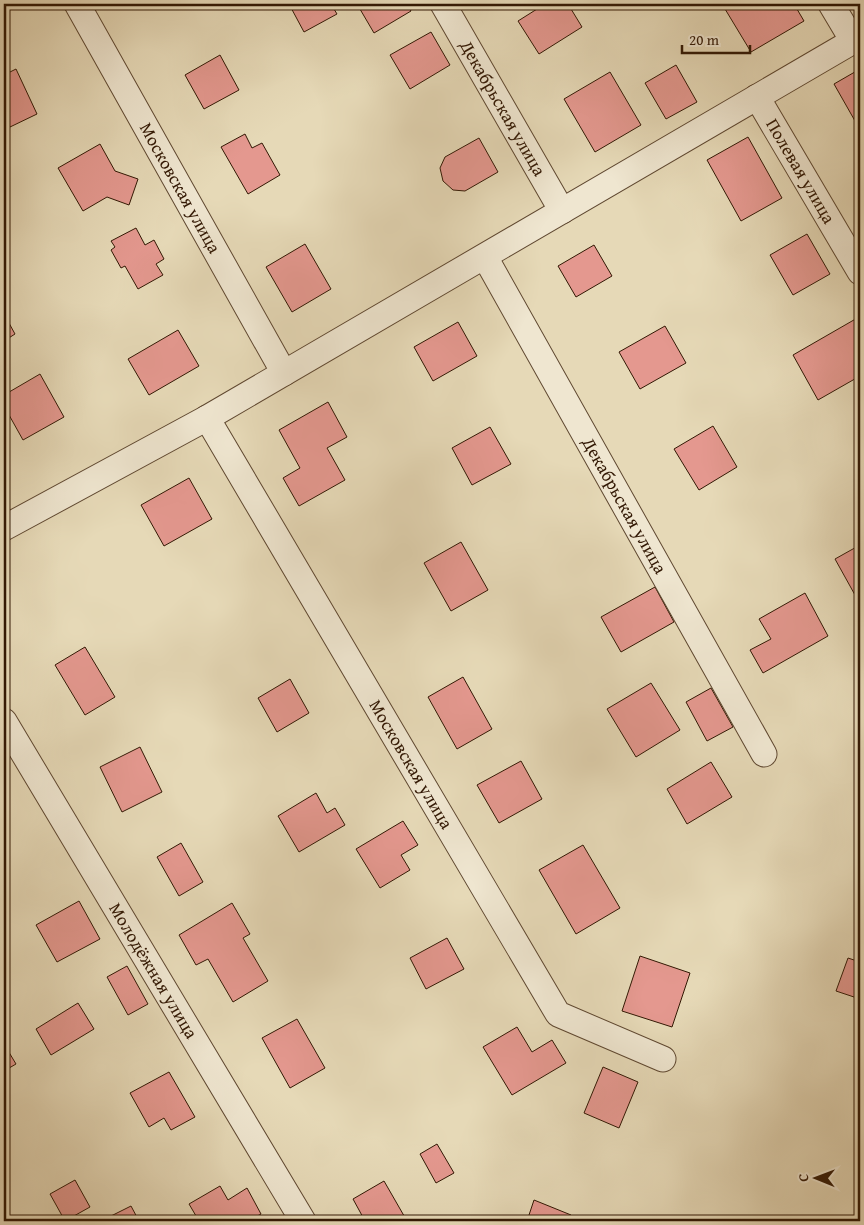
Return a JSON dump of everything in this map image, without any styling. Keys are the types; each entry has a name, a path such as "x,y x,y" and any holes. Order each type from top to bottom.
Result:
{"street":[{"name":"Московская улица","path":"77,4 284,373"},
{"name":"Декабрьская улица","path":"443,4 562,211"},
{"path":"4,528 207,418 857,39 831,4"},
{"name":"Полевая улица","path":"757,97 860,272"},
{"name":"Декабрьская улица","path":"485,256 764,754"},
{"name":"Московская улица","path":"207,418 558,1014 663,1059"},
{"name":"Молодёжная улица","path":"4,721 303,1221"}],"building":[{"path":"289,4 331,4 337,14 304,32"},
{"path":"357,4 407,4 411,11 374,33"},
{"path":"545,4 568,4 582,27 539,54 518,21"},
{"path":"722,4 794,4 804,21 751,52"},
{"path":"431,32 450,65 410,89 390,55"},
{"path":"220,55 239,90 204,109 185,75"},
{"path":"676,65 697,102 666,119 645,83"},
{"path":"16,69 37,114 10,127 4,113 4,75"},
{"path":"860,69 860,127 859,128 834,84"},
{"path":"610,72 641,125 595,152 564,99"},
{"path":"245,134 252,148 262,143 280,175 248,194 221,147"},
{"path":"748,137 782,198 741,221 707,160"},
{"path":"479,138 498,172 465,191 453,190 443,181 440,168 445,157"},
{"path":"100,144 115,171 138,179 129,205 107,197 83,211 58,168"},
{"path":"136,228 145,245 154,240 164,259 156,264 163,275 138,289 125,266 121,268 111,250 115,247 111,241"},
{"path":"807,234 830,274 793,295 770,255"},
{"path":"305,244 331,289 292,312 266,267"},
{"path":"594,245 612,276 576,297 558,266"},
{"path":"4,314 15,334 4,341"},
{"path":"859,317 860,364 855,367 860,376 818,400 793,355"},
{"path":"458,322 477,356 433,381 414,347"},
{"path":"665,326 686,363 640,389 619,352"},
{"path":"178,330 199,366 149,395 128,359"},
{"path":"40,374 64,417 23,440 4,406 4,395"},
{"path":"328,402 347,437 327,448 345,480 299,506 283,478 300,468 279,430"},
{"path":"713,426 737,467 699,490 674,449"},
{"path":"490,427 511,464 472,485 452,448"},
{"path":"189,478 212,519 164,546 141,505"},
{"path":"461,542 488,590 451,611 424,563"},
{"path":"860,545 860,604 835,559"},
{"path":"655,587 674,622 621,652 601,617"},
{"path":"805,593 828,636 763,673 750,650 771,639 759,619"},
{"path":"85,647 115,697 85,715 55,665"},
{"path":"463,677 492,729 457,749 428,697"},
{"path":"290,679 309,713 277,732 258,698"},
{"path":"651,683 680,730 636,757 607,709"},
{"path":"711,688 733,727 707,741 686,702"},
{"path":"140,747 162,792 122,812 100,767"},
{"path":"521,761 542,799 499,823 477,785"},
{"path":"711,762 732,797 687,824 667,789"},
{"path":"316,793 327,813 335,808 345,825 299,852 278,816"},
{"path":"403,821 418,845 401,855 410,870 380,888 356,849"},
{"path":"181,843 203,882 179,896 157,857"},
{"path":"583,845 620,908 576,934 539,870"},
{"path":"79,901 100,939 57,962 36,925"},
{"path":"232,903 250,934 243,938 268,981 233,1002 208,959 196,965 179,935"},
{"path":"447,938 464,969 426,989 410,958"},
{"path":"640,956 690,973 672,1027 622,1011"},
{"path":"848,958 860,962 860,999 836,991"},
{"path":"127,966 148,1004 128,1015 107,977"},
{"path":"78,1003 94,1029 51,1055 36,1029"},
{"path":"297,1019 325,1068 290,1088 262,1038"},
{"path":"517,1027 532,1052 552,1040 566,1063 512,1095 483,1047"},
{"path":"4,1044 16,1064 4,1071"},
{"path":"603,1067 638,1082 619,1128 584,1113"},
{"path":"169,1072 195,1117 171,1130 164,1118 149,1127 130,1093"},
{"path":"437,1144 454,1173 436,1183 420,1154"},
{"path":"75,1180 90,1207 65,1221 50,1194"},
{"path":"384,1181 407,1221 365,1221 353,1199"},
{"path":"220,1186 228,1200 247,1188 261,1214 248,1221 199,1221 189,1204"},
{"path":"534,1200 571,1215 569,1221 527,1221"},
{"path":"131,1206 139,1221 114,1221 111,1216"}]}
